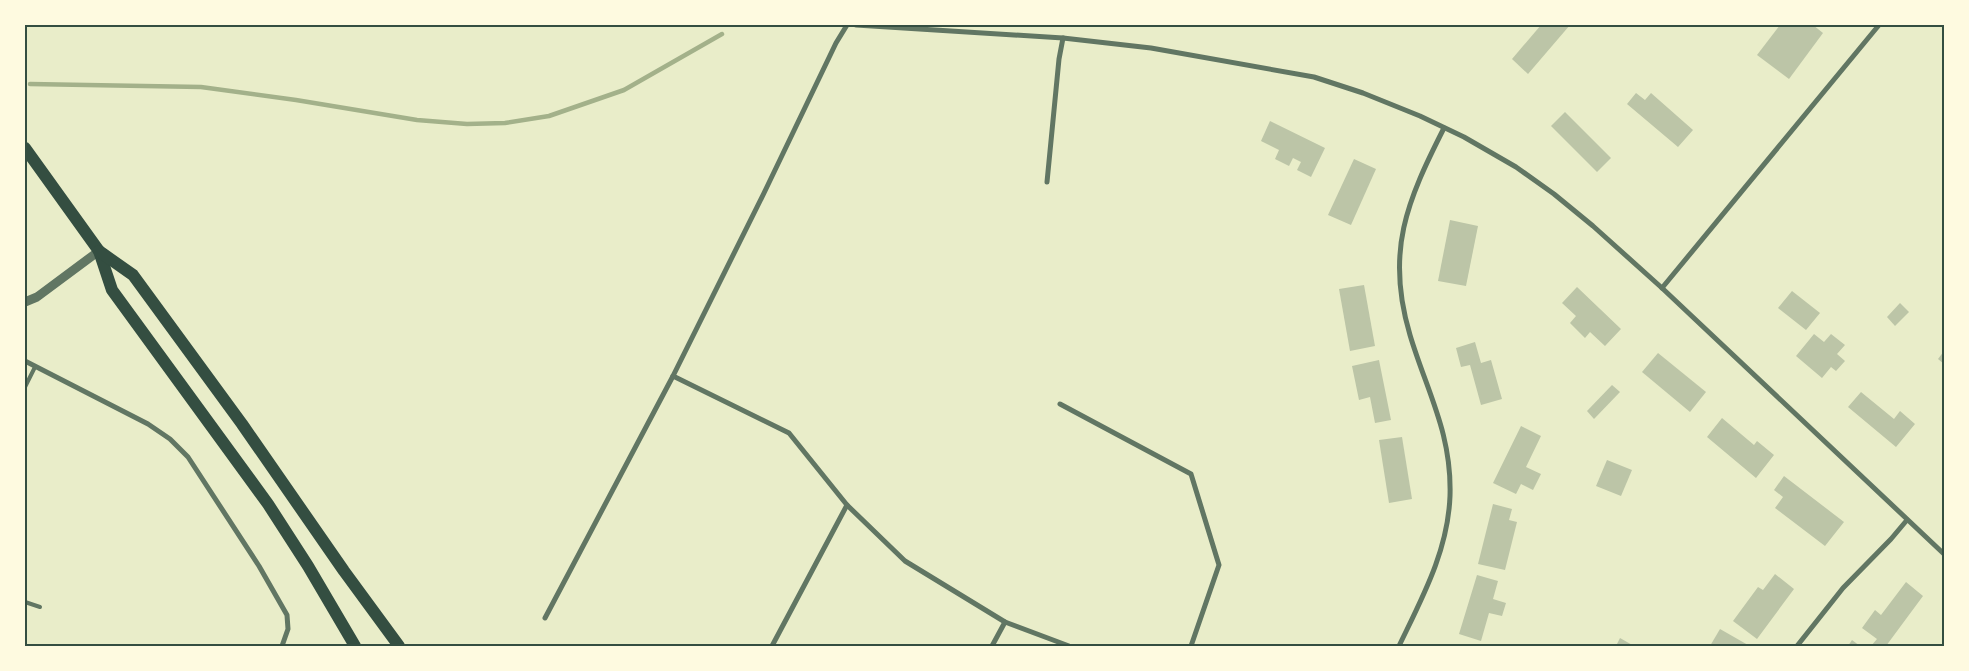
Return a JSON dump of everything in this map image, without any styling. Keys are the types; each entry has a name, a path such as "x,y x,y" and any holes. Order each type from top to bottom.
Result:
{"main road":[{"path":"25,148 99,251 112,290 268,504 308,566 355,646"},
{"path":"99,251 133,275 242,424 344,571 399,646"}],"street":[{"path":"545,618 673,376 764,194 836,43 847,25"},
{"path":"856,25 1063,38 1151,48 1314,77 1363,92 1464,137 1516,167 1554,194 1593,226 1662,288 1944,554"},
{"path":"1662,288 1879,25"},
{"path":"1047,182 1059,59 1063,38"},
{"path":"1399,646 1438,560 1446,528 1450,496 1448,452 1440,419 1410,336 1402,305 1400,278 1400,251 1405,219 1414,190 1444,128"},
{"path":"25,302 44,292 99,251"},
{"path":"25,361 148,424 170,439 188,457 259,566 287,615 288,629 282,646"},
{"path":"673,376 789,433 847,505 905,561 1005,622 1069,646"},
{"path":"1060,404 1191,474 1219,565 1191,646"},
{"path":"772,646 847,505"},
{"path":"1797,646 1843,588 1907,520"},
{"path":"992,646 1005,622"}],"lane":[{"path":"25,387 34,367"},
{"path":"25,602 40,607"}],"building":[{"path":"1541,25 1570,25 1528,74 1512,59"},
{"path":"1780,25 1813,25 1823,33 1789,79 1757,55"},
{"path":"1636,93 1645,100 1651,93 1693,130 1678,147 1627,104"},
{"path":"1565,112 1611,158 1597,172 1551,126"},
{"path":"1270,121 1325,148 1311,177 1297,170 1301,162 1293,158 1289,166 1275,159 1279,150 1261,141"},
{"path":"1354,159 1376,169 1351,225 1328,215"},
{"path":"1450,220 1478,226 1466,286 1438,281"},
{"path":"1364,285 1375,346 1350,351 1339,289"},
{"path":"1577,287 1621,329 1605,346 1590,332 1585,338 1570,323 1576,316 1562,303"},
{"path":"1792,291 1820,313 1806,330 1778,308"},
{"path":"1900,303 1909,312 1895,326 1887,317"},
{"path":"1814,334 1824,342 1831,334 1845,345 1837,354 1845,361 1836,371 1831,367 1822,378 1796,356"},
{"path":"1475,342 1481,363 1491,360 1502,399 1481,405 1470,365 1461,367 1456,348"},
{"path":"1944,351 1944,364 1938,359"},
{"path":"1658,353 1706,392 1690,412 1642,372"},
{"path":"1379,360 1391,420 1375,423 1370,397 1359,400 1352,366"},
{"path":"1612,385 1620,392 1594,419 1587,411"},
{"path":"1861,392 1894,419 1900,411 1915,424 1896,447 1848,407"},
{"path":"1722,418 1754,445 1757,441 1774,455 1756,478 1707,437"},
{"path":"1521,426 1541,436 1526,467 1541,474 1533,490 1521,484 1516,494 1493,483"},
{"path":"1402,437 1412,499 1389,503 1379,440"},
{"path":"1607,460 1632,470 1621,496 1596,486"},
{"path":"1784,476 1844,522 1825,546 1775,508 1783,497 1774,490"},
{"path":"1493,504 1512,509 1509,520 1517,522 1505,570 1478,564"},
{"path":"1775,574 1794,589 1757,639 1733,621 1758,587 1763,590"},
{"path":"1477,575 1498,581 1493,599 1506,603 1502,616 1489,613 1481,641 1459,634"},
{"path":"1906,582 1923,596 1886,646 1871,646 1877,639 1862,628 1875,610 1881,615"},
{"path":"1720,629 1748,645 1710,646"},
{"path":"1620,638 1634,646 1616,646"},
{"path":"1852,640 1860,646 1848,646"}],"waterway":[{"path":"30,84 201,87 417,120 467,124 505,123 549,116 624,90 722,34"}]}
